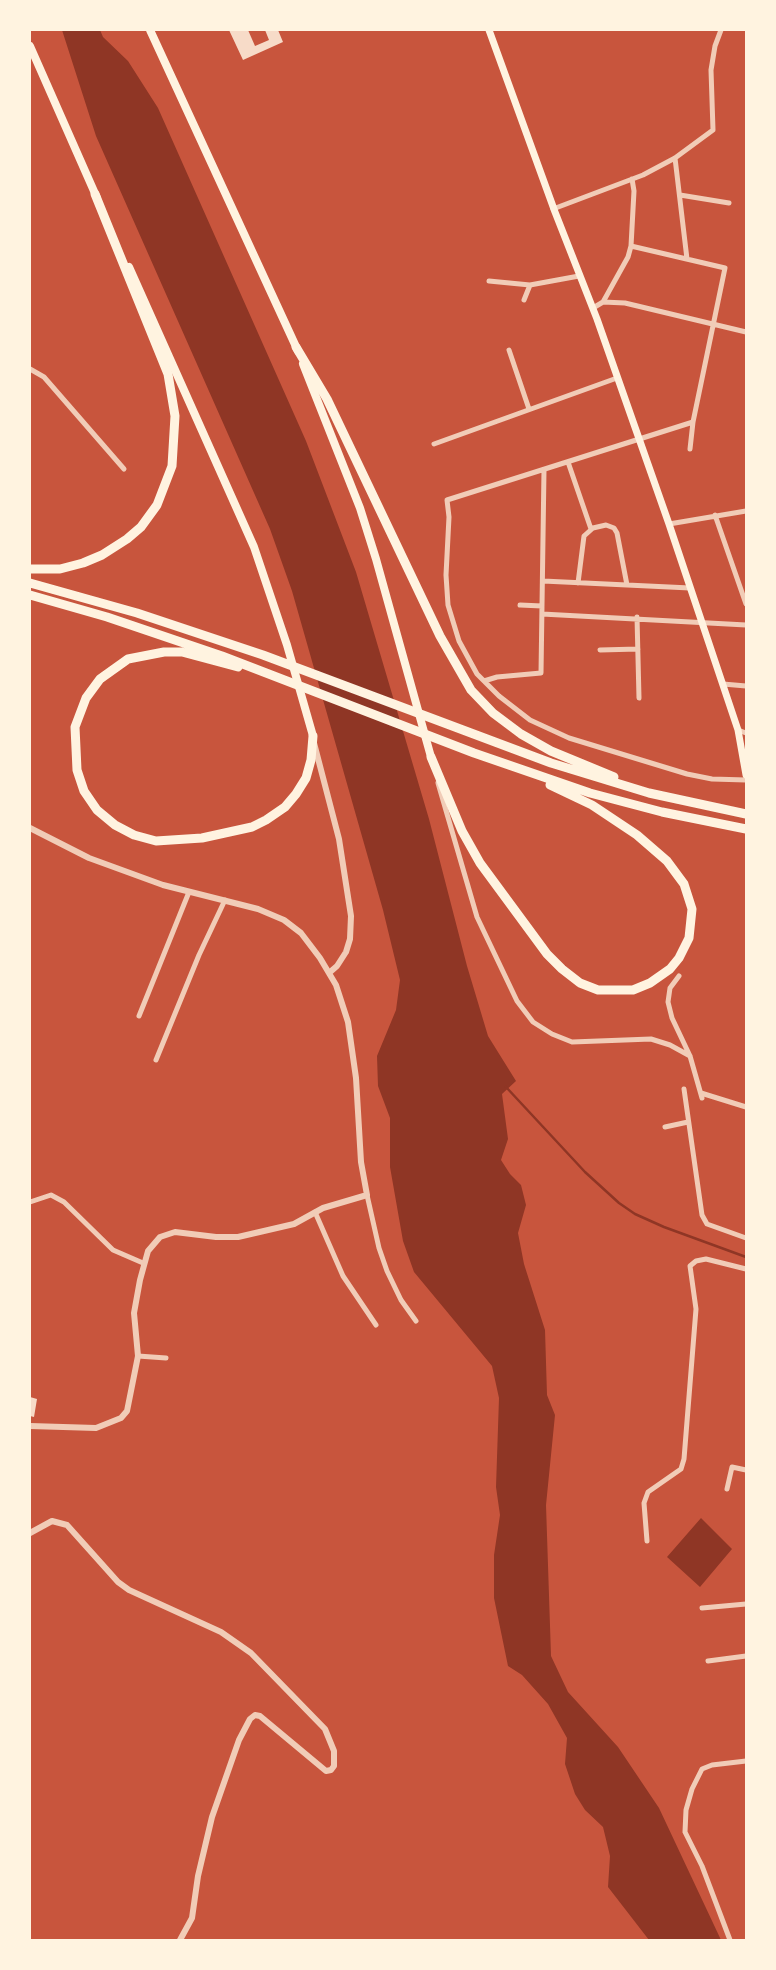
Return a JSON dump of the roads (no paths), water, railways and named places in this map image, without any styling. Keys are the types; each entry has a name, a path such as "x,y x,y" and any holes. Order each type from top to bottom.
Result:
{"highway":[{"path":"30,569 60,569 83,563 102,555 127,539 141,527 157,505 172,466 175,416 168,374 95,194"},
{"path":"296,347 327,399 453,661 483,703 507,725 551,751 608,775 700,805"},
{"path":"30,582 137,613 263,655 477,736 600,779 700,805 746,814"},
{"path":"30,595 156,633 267,674 497,762 598,809 637,835 677,872 691,903 690,932 679,958 660,977 633,990 598,990 580,983 562,969 542,946 480,863 462,831 431,757"},
{"path":"267,674 182,652 144,654 128,659 100,679 86,698 75,727 77,770 84,791 97,810 115,826 134,835 156,841 202,838 252,827 285,807 296,794 306,778 311,760 313,736"},
{"path":"497,762 622,802 746,829"}],"main road":[{"path":"150,30 296,347 360,508 431,757"},
{"path":"488,30 553,209 593,308 669,524 738,730 746,775"},
{"path":"30,46 254,547 287,645 313,736"}],"street":[{"path":"553,209 632,179 675,158 713,130 711,70 714,46 721,30"},
{"path":"675,158 687,259"},
{"path":"593,308 603,302 628,257 631,246 634,191 632,179"},
{"path":"680,196 730,202"},
{"path":"631,246 725,268 693,422 690,448"},
{"path":"489,282 530,285 579,276"},
{"path":"524,300 530,285"},
{"path":"603,302 637,306 746,332"},
{"path":"509,350 528,409"},
{"path":"30,369 44,377 124,469"},
{"path":"434,444 617,378"},
{"path":"693,422 447,500 449,517 446,594 450,615 459,640 472,665 484,681 523,716 569,738 687,774 718,779 746,780"},
{"path":"568,462 590,529"},
{"path":"484,681 497,677 541,674 544,470"},
{"path":"669,524 746,511"},
{"path":"714,515 746,604"},
{"path":"578,583 583,540 590,529 606,525 616,531 628,586"},
{"path":"543,581 690,588"},
{"path":"520,605 542,606"},
{"path":"542,614 637,617 746,624"},
{"path":"637,617 639,698"},
{"path":"600,650 638,649"},
{"path":"723,684 746,686"},
{"path":"738,730 746,733"},
{"path":"313,736 339,839 351,916 351,933 346,952 337,966 329,973"},
{"path":"431,757 477,917 517,1001 533,1022 552,1034 572,1042 651,1039 670,1045 690,1056"},
{"path":"30,828 89,858 189,892 258,909 290,924 306,940 336,985 351,1033 361,1162 367,1195 379,1248 387,1272 401,1300 416,1321"},
{"path":"139,1016 189,892"},
{"path":"156,1060 191,974 225,900"},
{"path":"679,976 670,988 668,1002 672,1018 690,1056 701,1095 746,1107"},
{"path":"684,1089 698,1200 704,1221 746,1238"},
{"path":"665,1127 688,1122"},
{"path":"30,1426 96,1428 121,1418 127,1411 138,1356 134,1313 144,1264 153,1244 166,1234 182,1232 232,1238 289,1226 327,1206 367,1195"},
{"path":"30,1202 51,1196 64,1202 113,1250 144,1264"},
{"path":"315,1212 343,1276 376,1325"},
{"path":"647,1541 644,1504 648,1492 681,1469 684,1459 696,1309 690,1266 696,1261 706,1259 746,1268"},
{"path":"138,1356 166,1358"},
{"path":"727,1489 732,1467 746,1470"},
{"path":"30,1534 52,1521 67,1525 118,1582 130,1590 221,1632 251,1653 325,1729 334,1751 334,1766 331,1770 326,1771 260,1716 255,1715 250,1719 239,1740 212,1817 201,1861 192,1918 180,1940"},
{"path":"702,1608 746,1604"},
{"path":"708,1661 746,1656"},
{"path":"730,1940 702,1866 685,1832 686,1810 692,1789 702,1769 712,1765 746,1761"}],"waterway":[{"path":"506,1087 585,1172 619,1203 635,1214 664,1227 746,1257"}]}
